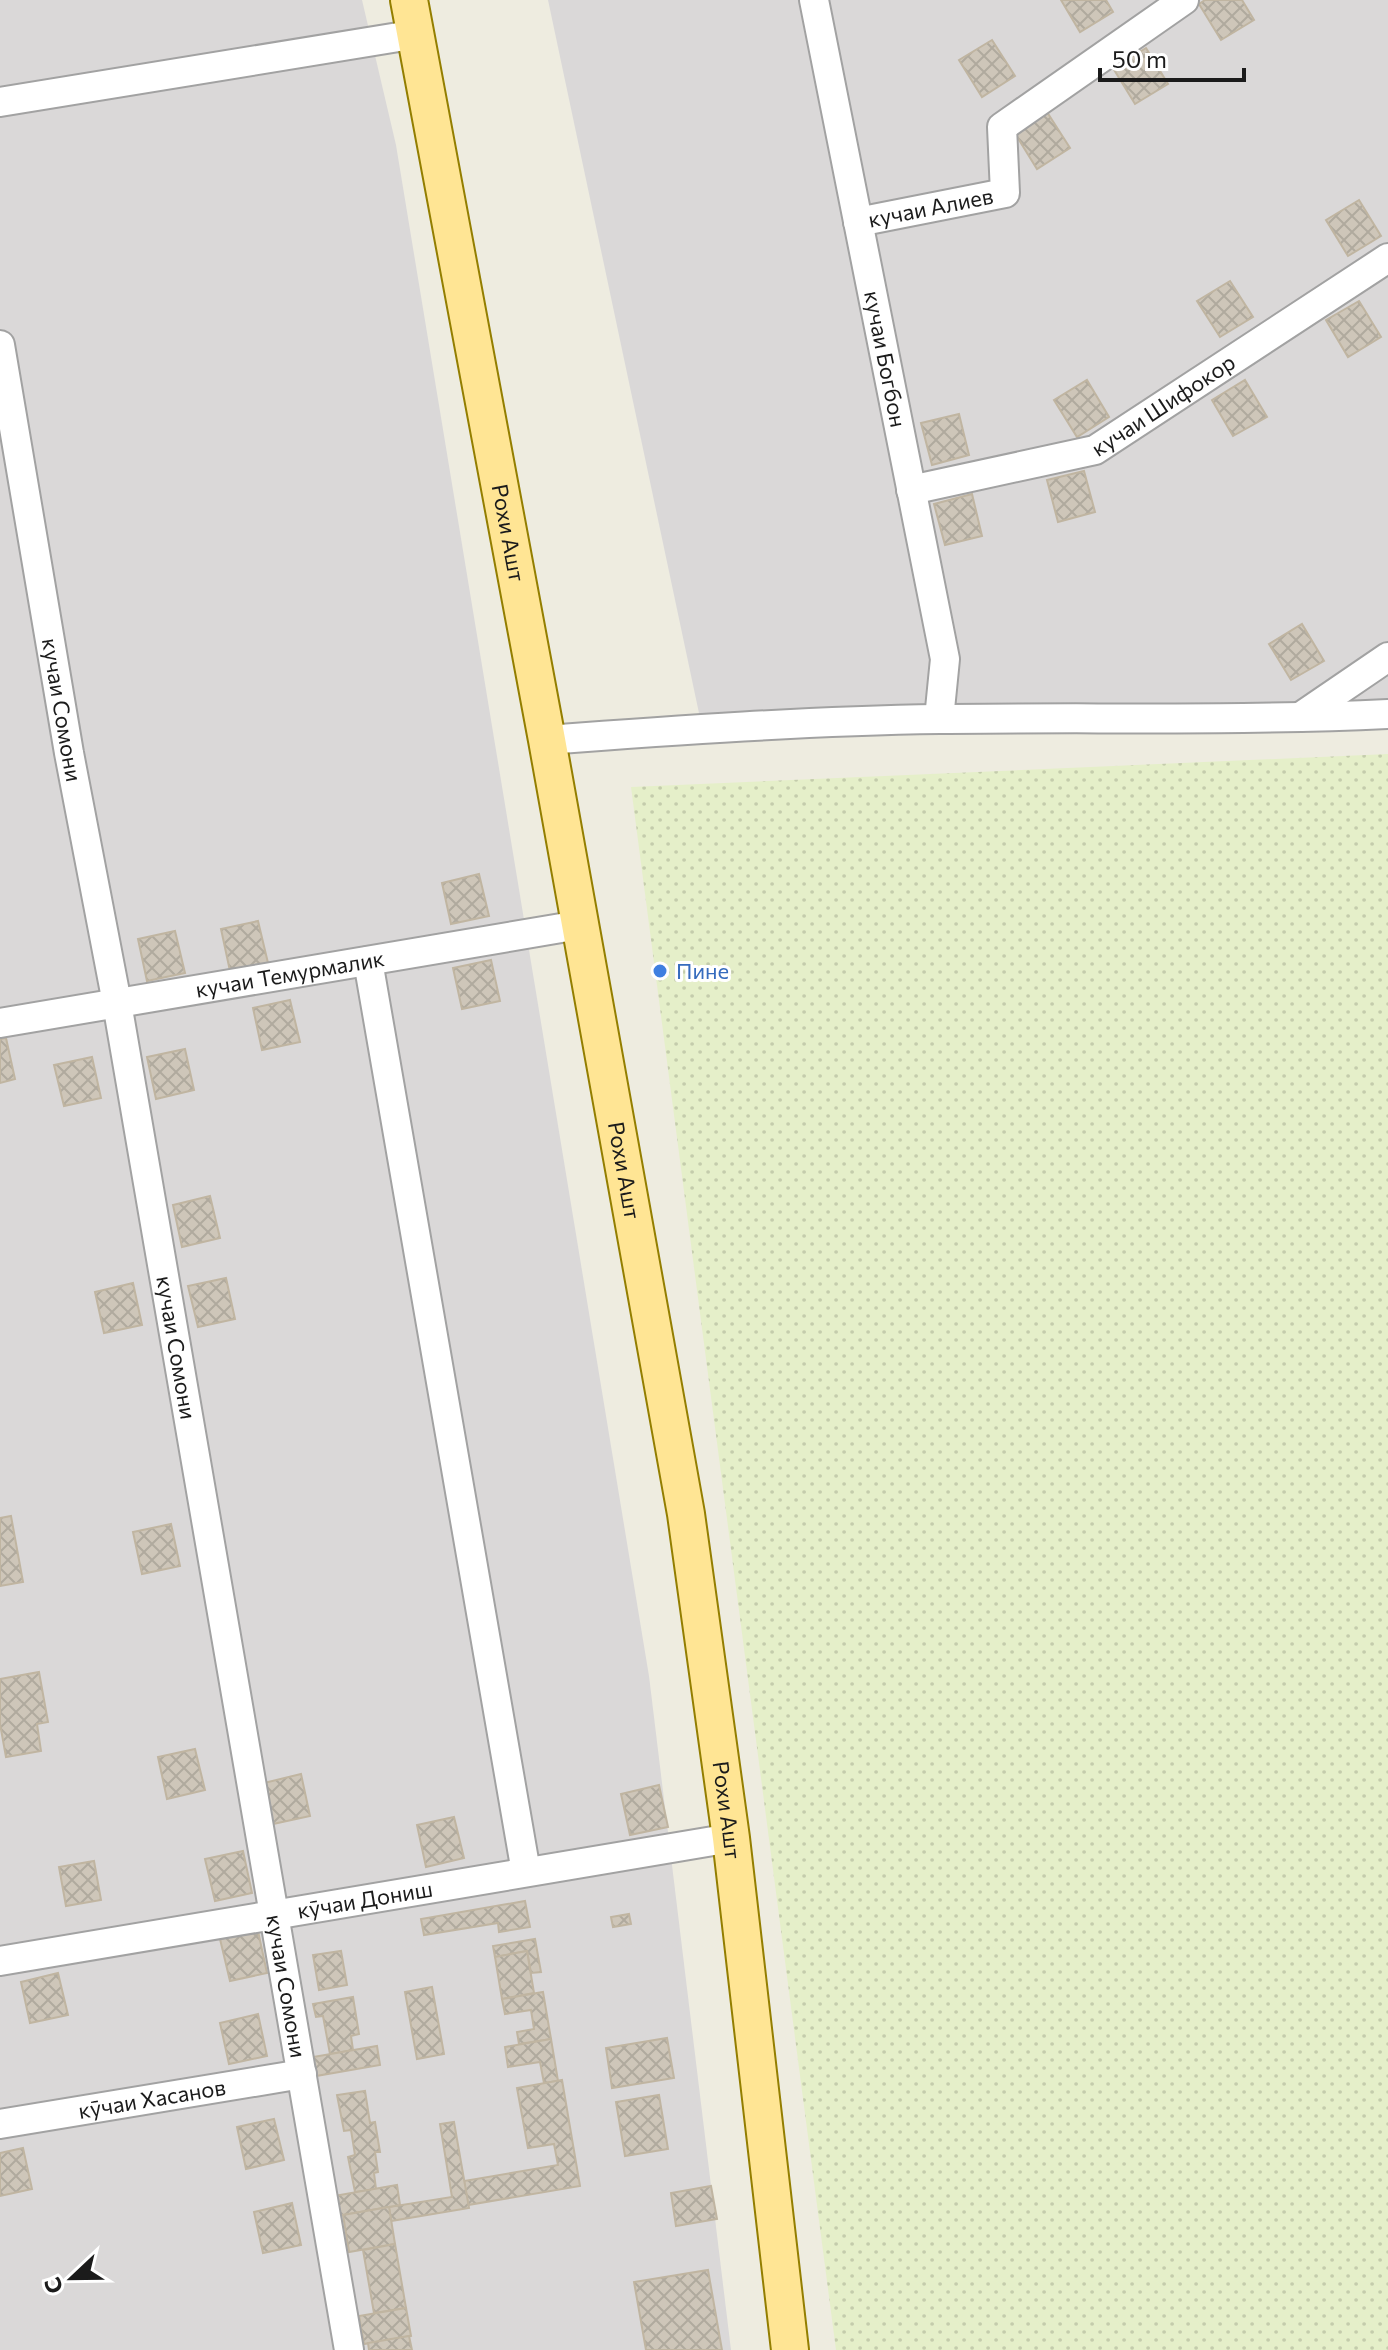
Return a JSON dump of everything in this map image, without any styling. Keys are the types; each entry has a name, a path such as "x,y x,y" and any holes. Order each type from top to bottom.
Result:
{"main road":[{"name":"Рохи Ашт","path":"413,17 686,1514 731,1838 790,2350"}],"street":[{"name":"кучаи Богбон","path":"814,0 945,659 939,719"},
{"name":"кучаи Алиев","path":"858,222 1005,193 1002,127 1184,0"},
{"path":"0,102 413,17"},
{"name":"кучаи Шифокор","path":"911,490 1095,450 1388,258"},
{"name":"кучаи Сомони","path":"0,345 66,737 117,1003 347,2350"},
{"path":"1299,718 1388,657"},
{"path":"547,740 729,727 939,719 1299,718 1388,714"},
{"name":"кучаи Темурмалик","path":"0,1023 579,925"},
{"path":"368,961 526,1872"},
{"name":"кӯчаи Дониш","path":"0,1961 731,1838"},
{"name":"кӯчаи Хасанов","path":"0,2124 302,2074"}],"shaded area":[{"path":"0,0 362,0 396,145 649,1676 731,2350 0,2350"},
{"path":"548,0 1388,0 1388,699 703,732"}],"green space":[{"path":"1388,754 1388,2350 836,2350 631,787"}],"building":[{"path":"1061,0 1106,0 1113,12 1080,32"},
{"path":"1205,0 1242,0 1254,20 1221,40 1199,4"},
{"path":"992,40 1015,76 982,97 959,60"},
{"path":"1146,48 1168,84 1135,104 1113,68"},
{"path":"1047,112 1070,148 1037,169 1014,132"},
{"path":"1359,200 1381,236 1348,256 1326,220"},
{"path":"1230,281 1253,317 1220,337 1197,301"},
{"path":"1359,301 1381,337 1348,357 1326,320"},
{"path":"1087,380 1109,417 1077,437 1054,400"},
{"path":"1245,380 1267,417 1233,436 1212,400"},
{"path":"959,414 969,455 932,465 921,423"},
{"path":"1084,471 1095,512 1058,522 1047,480"},
{"path":"972,494 982,536 945,545 934,504"},
{"path":"1302,624 1324,661 1291,680 1269,644"},
{"path":"479,874 489,916 451,924 442,883"},
{"path":"258,921 268,963 230,971 221,929"},
{"path":"175,931 185,973 147,981 138,939"},
{"path":"491,960 500,1001 462,1009 453,968"},
{"path":"290,1000 300,1042 262,1050 253,1008"},
{"path":"6,1038 15,1079 0,1083 0,1039"},
{"path":"185,1049 194,1090 156,1099 147,1057"},
{"path":"92,1057 101,1098 64,1106 54,1065"},
{"path":"210,1196 220,1238 182,1247 173,1205"},
{"path":"226,1278 235,1319 198,1327 188,1286"},
{"path":"133,1283 142,1325 104,1333 95,1292"},
{"path":"11,1516 23,1582 0,1586 0,1518"},
{"path":"171,1524 180,1566 142,1574 133,1532"},
{"path":"39,1672 48,1722 37,1724 41,1751 6,1757 0,1724 0,1679"},
{"path":"195,1749 205,1790 167,1799 158,1757"},
{"path":"301,1774 310,1816 273,1824 264,1783"},
{"path":"659,1785 668,1827 630,1835 621,1794"},
{"path":"454,1817 464,1858 426,1867 417,1825"},
{"path":"243,1851 252,1893 215,1901 205,1859"},
{"path":"94,1861 101,1900 66,1906 59,1867"},
{"path":"525,1901 530,1927 499,1932 498,1923 424,1935 421,1919"},
{"path":"629,1914 631,1924 613,1927 611,1917"},
{"path":"258,1931 267,1973 230,1981 220,1939"},
{"path":"535,1939 541,1972 531,1973 527,1951 495,1957 493,1946"},
{"path":"341,1951 347,1985 319,1990 313,1955"},
{"path":"527,1951 534,1993 502,1999 495,1957"},
{"path":"58,1973 68,2015 30,2023 21,1982"},
{"path":"432,1987 444,2054 417,2059 405,1992"},
{"path":"543,1992 551,2039 519,2044 517,2032 534,2029 531,2010 505,2014 502,1999"},
{"path":"353,1997 359,2034 351,2036 353,2050 330,2054 323,2016 316,2017 313,2004"},
{"path":"258,2014 267,2056 229,2064 220,2023"},
{"path":"667,2038 674,2078 612,2088 606,2048"},
{"path":"551,2039 558,2081 544,2083 540,2062 508,2067 505,2047"},
{"path":"377,2046 380,2065 316,2076 313,2057"},
{"path":"562,2080 580,2186 468,2205 464,2181 558,2165 554,2144 528,2148 517,2088"},
{"path":"365,2091 370,2123 375,2122 380,2152 375,2152 378,2172 374,2173 376,2189 355,2192 348,2157 355,2155 351,2130 344,2131 337,2095"},
{"path":"659,2095 668,2149 625,2156 616,2102"},
{"path":"274,2119 284,2160 246,2169 237,2127"},
{"path":"454,2122 469,2208 391,2221 389,2207 452,2197 440,2124"},
{"path":"23,2148 32,2189 0,2196 0,2153"},
{"path":"397,2185 400,2205 337,2216 334,2196"},
{"path":"711,2186 717,2219 676,2226 671,2193"},
{"path":"292,2203 301,2245 263,2253 254,2212"},
{"path":"389,2207 395,2244 349,2252 343,2215"},
{"path":"395,2244 406,2308 374,2313 363,2250"},
{"path":"708,2270 722,2350 646,2350 634,2282"},
{"path":"406,2308 411,2336 364,2344 359,2316"},
{"path":"409,2336 412,2350 369,2350 368,2343"}],"place":[{"name":"Пине","path":"660,971"}]}
